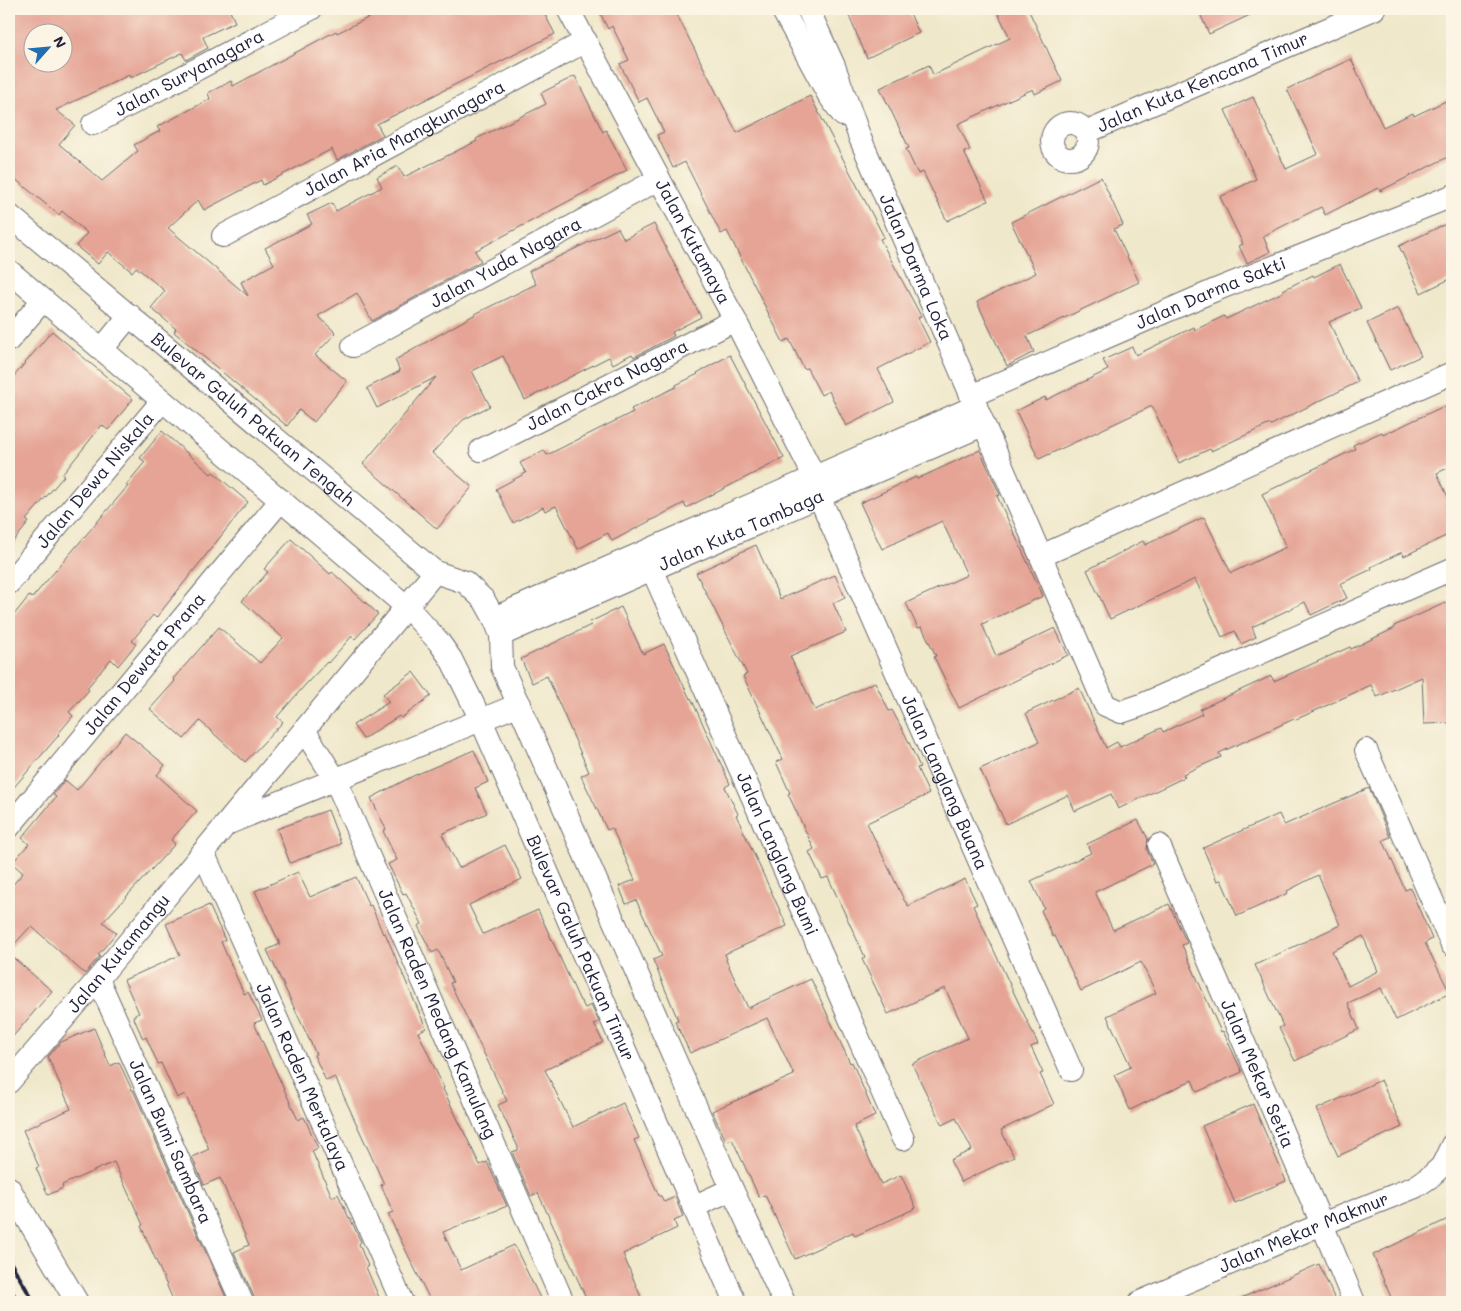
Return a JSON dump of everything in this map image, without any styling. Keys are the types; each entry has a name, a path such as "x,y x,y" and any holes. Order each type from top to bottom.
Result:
{"street":[{"name":"Jalan Suryanagara","path":"93,124 311,9"},
{"name":"Jalan Kutamaya","path":"568,9 734,320 816,486"},
{"name":"Jalan Darma Loka","path":"782,9 828,94 860,138"},
{"name":"Jalan Darma Loka","path":"808,9 834,66 860,138 1104,705 1121,712 1139,706 1452,569"},
{"name":"Jalan Kuta Kencana Timur","path":"1087,132 1374,9"},
{"name":"Jalan Aria Mangkunagara","path":"224,236 586,41"},
{"name":"Jalan Yuda Nagara","path":"353,346 658,179"},
{"name":"Jalan Darma Sakti","path":"977,409 1213,291 1452,196"},
{"name":"Bulevar Galuh Pakuan Tengah","path":"9,215 435,572 465,582 484,600 498,627"},
{"path":"9,272 408,607"},
{"path":"9,340 43,300"},
{"path":"102,349 130,315"},
{"name":"Jalan Cakra Nagara","path":"481,450 734,320"},
{"path":"1041,556 1452,373"},
{"name":"Jalan Dewa Niskala","path":"9,583 162,401"},
{"name":"Jalan Kuta Tambaga","path":"498,627 652,568 816,486 977,409"},
{"name":"Jalan Kuta Tambaga","path":"498,627 816,486"},
{"name":"Jalan Langlang Buana","path":"816,486 1071,1070"},
{"name":"Jalan Dewata Prana","path":"9,827 281,500"},
{"name":"Jalan Langlang Bumi","path":"652,568 903,1139"},
{"name":"Jalan Kutamangu","path":"9,1082 98,979 408,607 435,572"},
{"name":"Bulevar Galuh Pakuan Timur","path":"408,607 439,642 451,659 480,720 735,1302"},
{"path":"498,627 502,667 520,704 732,1189 784,1302"},
{"name":"Jalan Kutamangu","path":"226,824 520,704"},
{"name":"Jalan Raden Medang Kamulang","path":"304,730 335,779 563,1302"},
{"path":"1366,750 1452,945"},
{"name":"Jalan Mekar Setia","path":"1158,845 1354,1302"},
{"name":"Jalan Raden Mertalaya","path":"202,852 402,1302"},
{"name":"Jalan Bumi Sambara","path":"98,979 242,1302"},
{"name":"Jalan Mekar Makmur","path":"1140,1302 1415,1186 1442,1166 1452,1145"},
{"path":"9,1188 77,1302"},
{"path":"693,1207 732,1189"}],"building":[{"path":"9,9 229,9 235,22 203,37 208,48 186,60 182,53 130,78 129,75 56,110 75,125 59,144 102,181 138,151 134,145 160,131 157,127 210,99 208,93 231,81 233,86 336,31 337,33 386,9 542,9 555,34 377,124 383,135 337,160 332,149 263,185 261,180 204,210 198,200 168,228 248,296 241,282 274,264 265,248 312,224 307,215 332,203 336,211 382,187 377,177 398,166 404,177 477,141 476,139 546,104 541,93 575,76 603,132 606,130 627,170 475,251 481,261 372,321 357,293 318,316 336,333 315,355 347,381 314,422 299,410 287,426 174,332 176,329 151,308 165,291 136,267 132,272 108,252 98,264 76,246 87,233 62,211 59,215 9,174"},
{"path":"598,9 674,9 737,133 810,96 884,237 880,239 921,316 918,318 930,342 878,369 894,402 846,426 829,391 821,395 807,368 804,369 789,339 783,342 727,231 721,234 685,162 673,168 657,135 664,132 647,98 639,102 620,64 629,60 612,26 608,29"},
{"path":"846,9 908,9 919,33 867,58"},
{"path":"996,9 1028,9 1062,81 1035,94 1033,89 958,124 970,150 964,152 988,201 947,221 923,172 918,174 906,149 909,148 880,88 929,65 933,75 1010,38"},
{"path":"1198,9 1263,9 1209,34"},
{"path":"1351,59 1383,127 1413,113 1414,116 1452,98 1452,155 1380,191 1378,188 1325,215 1321,207 1263,236 1270,252 1247,263 1239,246 1243,244 1220,197 1256,179 1225,110 1253,97 1286,169 1318,154 1287,89"},
{"path":"1101,177 1123,225 1114,229 1139,282 1027,336 1034,352 1007,366 977,302 1036,273 1011,222"},
{"path":"1452,221 1452,278 1421,293 1399,246"},
{"path":"654,224 701,317 672,332 674,336 634,357 632,354 613,364 609,357 525,400 503,356 472,371 490,406 463,420 432,453 472,487 437,529 363,464 436,377 377,408 367,388 400,371 395,360 479,312 536,284 529,271 618,228 624,239"},
{"path":"1340,264 1361,308 1329,322 1358,382 1271,425 1179,463 1152,406 1039,459 1016,411 1045,397 1046,400 1108,370 1103,360 1132,347 1136,355 1194,327 1195,330 1224,316 1226,319 1283,292 1283,290 1313,275 1314,277"},
{"path":"1398,308 1421,356 1390,370 1367,323"},
{"path":"52,331 133,399 108,430 102,425 62,475 64,476 26,520 29,522 9,547 9,382"},
{"path":"730,355 784,458 686,508 684,503 612,541 608,533 578,549 556,506 545,511 543,507 513,523 496,489 526,473 520,463 544,450 547,455 633,412 631,409 676,387 676,385"},
{"path":"1444,406 1452,424 1452,466 1437,473 1452,506 1452,533 1404,556 1402,552 1340,584 1347,598 1311,615 1305,602 1252,627 1256,637 1241,644 1235,631 1222,637 1195,579 1110,619 1087,570 1143,541 1145,545 1204,517 1231,573 1286,547 1262,494 1355,449 1353,445 1382,432 1383,435"},
{"path":"162,431 211,474 213,472 248,502 156,618 153,615 132,641 136,644 118,666 111,659 87,688 89,690 69,712 73,716 59,735 9,793 9,621 29,596 32,598 128,486 126,485 145,462 140,458"},
{"path":"980,450 1000,495 997,496 1043,596 982,624 996,656 1055,628 1068,655 959,708 934,657 936,656 922,627 918,628 906,603 967,575 942,521 882,549 860,503"},
{"path":"291,539 330,574 332,572 378,614 355,639 352,636 306,684 277,717 283,722 245,762 200,721 184,739 150,709 175,681 173,679 219,627 260,663 283,638 242,601 268,572 264,569"},
{"path":"756,545 780,599 835,575 845,597 833,603 846,632 790,656 815,710 875,682 889,711 892,710 906,736 920,767 917,768 929,794 867,823 908,906 965,879 977,904 973,906 1038,1044 1031,1047 1043,1073 1040,1074 1054,1104 1001,1130 1014,1157 961,1182 950,1160 972,1150 956,1118 942,1125 912,1064 968,1038 945,988 888,1014 862,959 865,957 828,877 822,879 809,852 814,849 788,794 790,793 776,762 783,759 743,676 747,674 696,573"},
{"path":"1452,600 1452,723 1424,724 1422,677 1377,697 1371,685 1219,753 1221,757 1183,774 1185,777 1118,809 1111,794 1075,811 1068,795 1006,824 980,769 1039,742 1026,713 1079,688 1106,748 1117,742 1120,747 1161,728 1163,732 1202,714 1200,709 1271,676 1274,681 1350,647 1351,649 1395,628 1394,626"},
{"path":"621,607 643,654 664,644 730,784 725,787 738,814 736,815 787,926 725,954 748,1008 811,979 850,1063 852,1062 875,1116 854,1126 881,1184 901,1175 916,1208 855,1236 853,1232 795,1259 765,1195 759,1197 732,1139 726,1141 712,1111 794,1075 767,1018 690,1053 675,1021 678,1020 653,960 662,956 636,900 626,904 619,886 635,880 612,828 607,830 581,776 589,772 547,676 532,683 521,659 591,625 590,622"},
{"path":"413,672 431,696 401,718 399,716 363,739 353,725 389,702 383,694"},
{"path":"125,732 165,765 157,775 197,811 171,840 175,844 103,922 116,933 85,974 31,926 9,950 9,889 23,873 12,863 29,844 22,838 56,797 53,795 65,780 77,790"},
{"path":"474,750 488,782 475,788 487,813 442,834 459,868 505,845 522,879 469,905 483,934 538,910 580,1001 585,1008 591,1005 599,1022 594,1024 603,1042 545,1070 573,1127 623,1103 639,1138 634,1140 659,1196 661,1196 664,1202 675,1197 683,1217 674,1221 677,1228 623,1254 643,1302 588,1302 538,1193 531,1196 512,1152 518,1150 518,1147 498,1105 507,1101 450,983 453,982 438,950 432,953 418,926 422,924 406,893 403,894 388,864 397,860 383,831 386,829 371,798 413,776"},
{"path":"1369,788 1390,837 1383,840 1405,890 1410,888 1432,939 1425,943 1450,993 1396,1020 1381,988 1348,1003 1359,1029 1295,1061 1279,1028 1283,1026 1255,965 1340,925 1318,875 1287,891 1288,893 1237,916 1221,880 1217,881 1203,848 1279,814 1284,825","holes":["1363,936 1378,971 1348,986 1332,951"]},
{"path":"328,810 341,844 290,863 277,829"},
{"path":"1138,820 1148,839 1147,850 1153,864 1095,892 1113,930 1169,904 1187,943 1182,945 1221,1032 1223,1031 1242,1072 1197,1092 1192,1080 1130,1110 1114,1075 1131,1067 1107,1016 1156,993 1141,962 1081,991 1055,936 1053,937 1041,910 1044,908 1031,881 1091,853 1087,844"},
{"path":"298,872 310,897 356,877 369,906 371,905 383,934 385,933 426,1028 418,1032 443,1089 480,1165 487,1162 507,1206 443,1232 461,1270 514,1245 542,1302 431,1302 388,1214 393,1212 381,1185 384,1184 335,1077 326,1081 314,1055 316,1054 267,950 280,944 255,891"},
{"path":"209,905 225,940 221,942 244,994 248,992 262,1020 254,1023 298,1120 304,1117 318,1148 312,1151 332,1197 338,1194 361,1242 359,1244 368,1266 366,1267 381,1302 255,1302 234,1252 249,1245 234,1209 220,1178 204,1185 192,1157 209,1149 185,1094 177,1098 161,1063 158,1064 146,1037 143,1039 133,1016 139,1013 124,980 180,955 166,924"},
{"path":"9,954 52,991 9,1041"},
{"path":"94,1028 110,1066 119,1062 133,1090 228,1302 174,1302 141,1226 143,1225 114,1162 62,1185 63,1188 48,1195 36,1168 39,1167 23,1130 71,1109 48,1057 61,1042"},
{"path":"1381,1080 1402,1127 1338,1156 1317,1109"},
{"path":"1253,1104 1286,1181 1235,1203 1202,1126"},
{"path":"1448,1219 1452,1230 1452,1297 1439,1302 1393,1302 1373,1255"},
{"path":"1319,1264 1336,1302 1232,1302"}],"railway":[{"path":"9,1260 34,1302"},
{"path":"9,1287 18,1302"}]}
